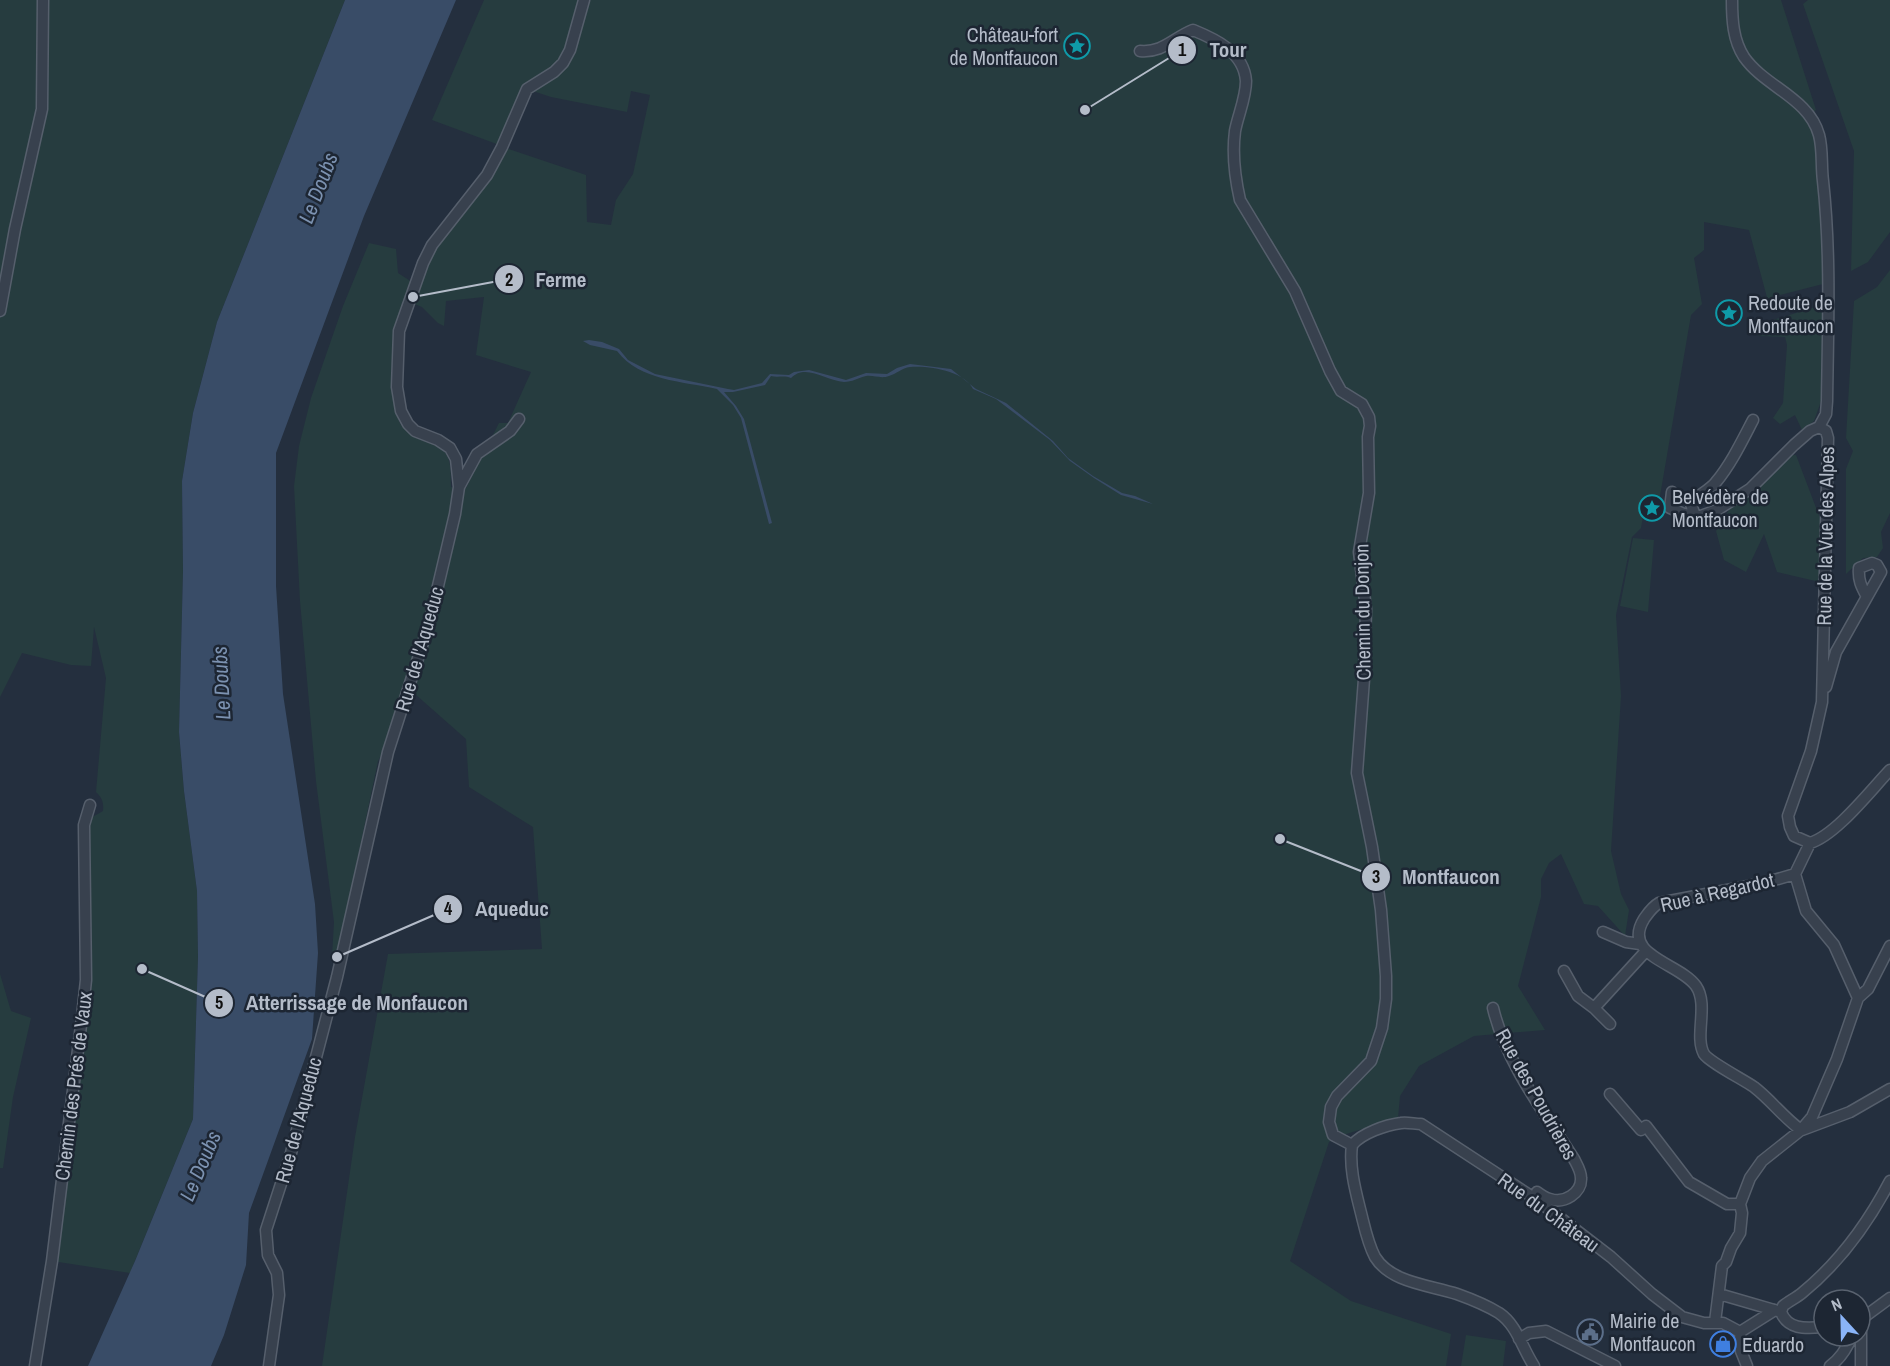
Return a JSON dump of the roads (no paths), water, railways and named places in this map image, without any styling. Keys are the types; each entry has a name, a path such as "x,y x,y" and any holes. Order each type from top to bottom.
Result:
{"street":[{"path":"0,311 15,229 42,109 43,0"},
{"name":"Rue de l'Aqueduc","path":"269,1366 279,1295 277,1273 268,1255 266,1230 291,1153 337,977 388,752 429,624 455,514 459,487 456,459 450,448 438,440 415,431 401,411 397,387 399,331 423,263 432,245 487,175 527,89 554,72 563,63 570,50 584,0"},
{"path":"1732,0 1732,23 1736,40 1744,57 1755,70 1789,95 1809,115 1819,135 1828,240 1827,401 1826,414 1819,427"},
{"name":"Chemin du Donjon","path":"1140,51 1157,51 1192,30 1225,45 1239,61 1246,81 1235,132 1236,183 1240,200 1294,291 1341,391 1362,404 1369,417 1369,493 1359,552 1366,609 1358,773 1373,857 1386,976 1386,999 1382,1028 1371,1061 1338,1096 1331,1107 1329,1122 1333,1135 1352,1145"},
{"path":"459,487 477,454 510,431 519,419"},
{"path":"1698,517 1691,504 1694,499 1709,490 1721,476 1752,420"},
{"name":"Rue de la Vue des Alpes","path":"1698,517 1717,510 1750,489 1810,431 1819,427 1826,431 1828,438 1822,702"},
{"path":"1672,492 1670,508 1698,517"},
{"name":"Rue de la Vue des Alpes","path":"1810,843 1794,836 1788,816 1811,751 1836,652 1867,597"},
{"path":"1858,998 1834,945 1806,911 1795,874 1810,843 1837,826 1890,770"},
{"name":"Chemin des Prés de Vaux","path":"34,1366 52,1261 86,980 84,825 90,805"},
{"name":"Rue à Regardot","path":"1643,947 1639,927 1653,906 1659,903 1764,883 1795,874"},
{"path":"1603,932 1643,947 1696,986 1701,1004 1702,1045 1705,1055 1755,1088 1802,1130"},
{"path":"1715,1322 1722,1266 1740,1233 1742,1213 1740,1204 1750,1178 1762,1161 1802,1130 1812,1117 1837,1059 1858,998 1868,989 1890,946"},
{"path":"1594,1008 1643,947"},
{"path":"1564,971 1578,996 1610,1024"},
{"name":"Rue des Poudrières","path":"1492,1170 1500,1170 1548,1199 1558,1201 1577,1192 1581,1181 1581,1173 1574,1159 1511,1056 1499,1032 1493,1008"},
{"path":"1802,1130 1850,1112 1890,1089"},
{"path":"1610,1094 1641,1130 1646,1126 1689,1182 1727,1204 1740,1204"},
{"name":"Rue du Château","path":"1352,1145 1356,1140 1381,1129 1402,1123 1421,1124 1551,1210 1682,1317 1704,1323 1723,1323 1740,1332"},
{"path":"1352,1145 1354,1185 1365,1230 1374,1255 1380,1263 1408,1281 1456,1294 1500,1314 1510,1323 1533,1366"},
{"path":"1747,1366 1741,1351 1740,1332 1778,1311 1803,1292 1844,1252 1864,1227 1890,1181"},
{"path":"1719,1294 1778,1311 1791,1325 1812,1328"},
{"path":"1872,1312 1890,1298"},
{"path":"1520,1339 1529,1333 1546,1331 1615,1366"},
{"path":"1830,1366 1847,1348"},
{"path":"1861,1348 1861,1366"}],"water":[{"name":"Le Doubs","path":"345,0 456,0 364,216 276,453 276,586 283,694 315,904 318,953 312,1039 249,1213 246,1265 224,1335 211,1366 88,1366 135,1261 193,1119 198,957 197,891 179,732 183,571 182,481 193,413 217,322"},
{"path":"583,341 602,342 619,349 628,360 655,374 734,390 762,383 770,374 789,375 809,370 846,380 866,373 887,374 910,364 951,369 961,377 945,370 918,367 907,368 886,377 866,376 844,382 803,372 791,378 771,376 765,385 724,392 744,419 772,523 769,524 741,418 733,405 717,389 650,374 626,361 617,351 590,345"},
{"path":"969,384 1006,403 1053,441 1068,458 1093,476 1122,493 1153,504 1121,495 1094,478 1070,461 1050,440 996,399 973,389"}],"place":[{"name":"Château-fort de Montfaucon","path":"1077,46"},
{"name":"Tour","path":"1085,110"},
{"name":"Ferme","path":"413,297"},
{"name":"Redoute de Montfaucon","path":"1729,313"},
{"name":"Belvédère de Montfaucon","path":"1652,508"},
{"name":"Montfaucon","path":"1280,839"},
{"name":"Aqueduc","path":"337,957"},
{"name":"Atterrissage de Monfaucon","path":"142,969"},
{"name":"Mairie de Montfaucon","path":"1590,1332"},
{"name":"Eduardo","path":"1723,1344"}]}
